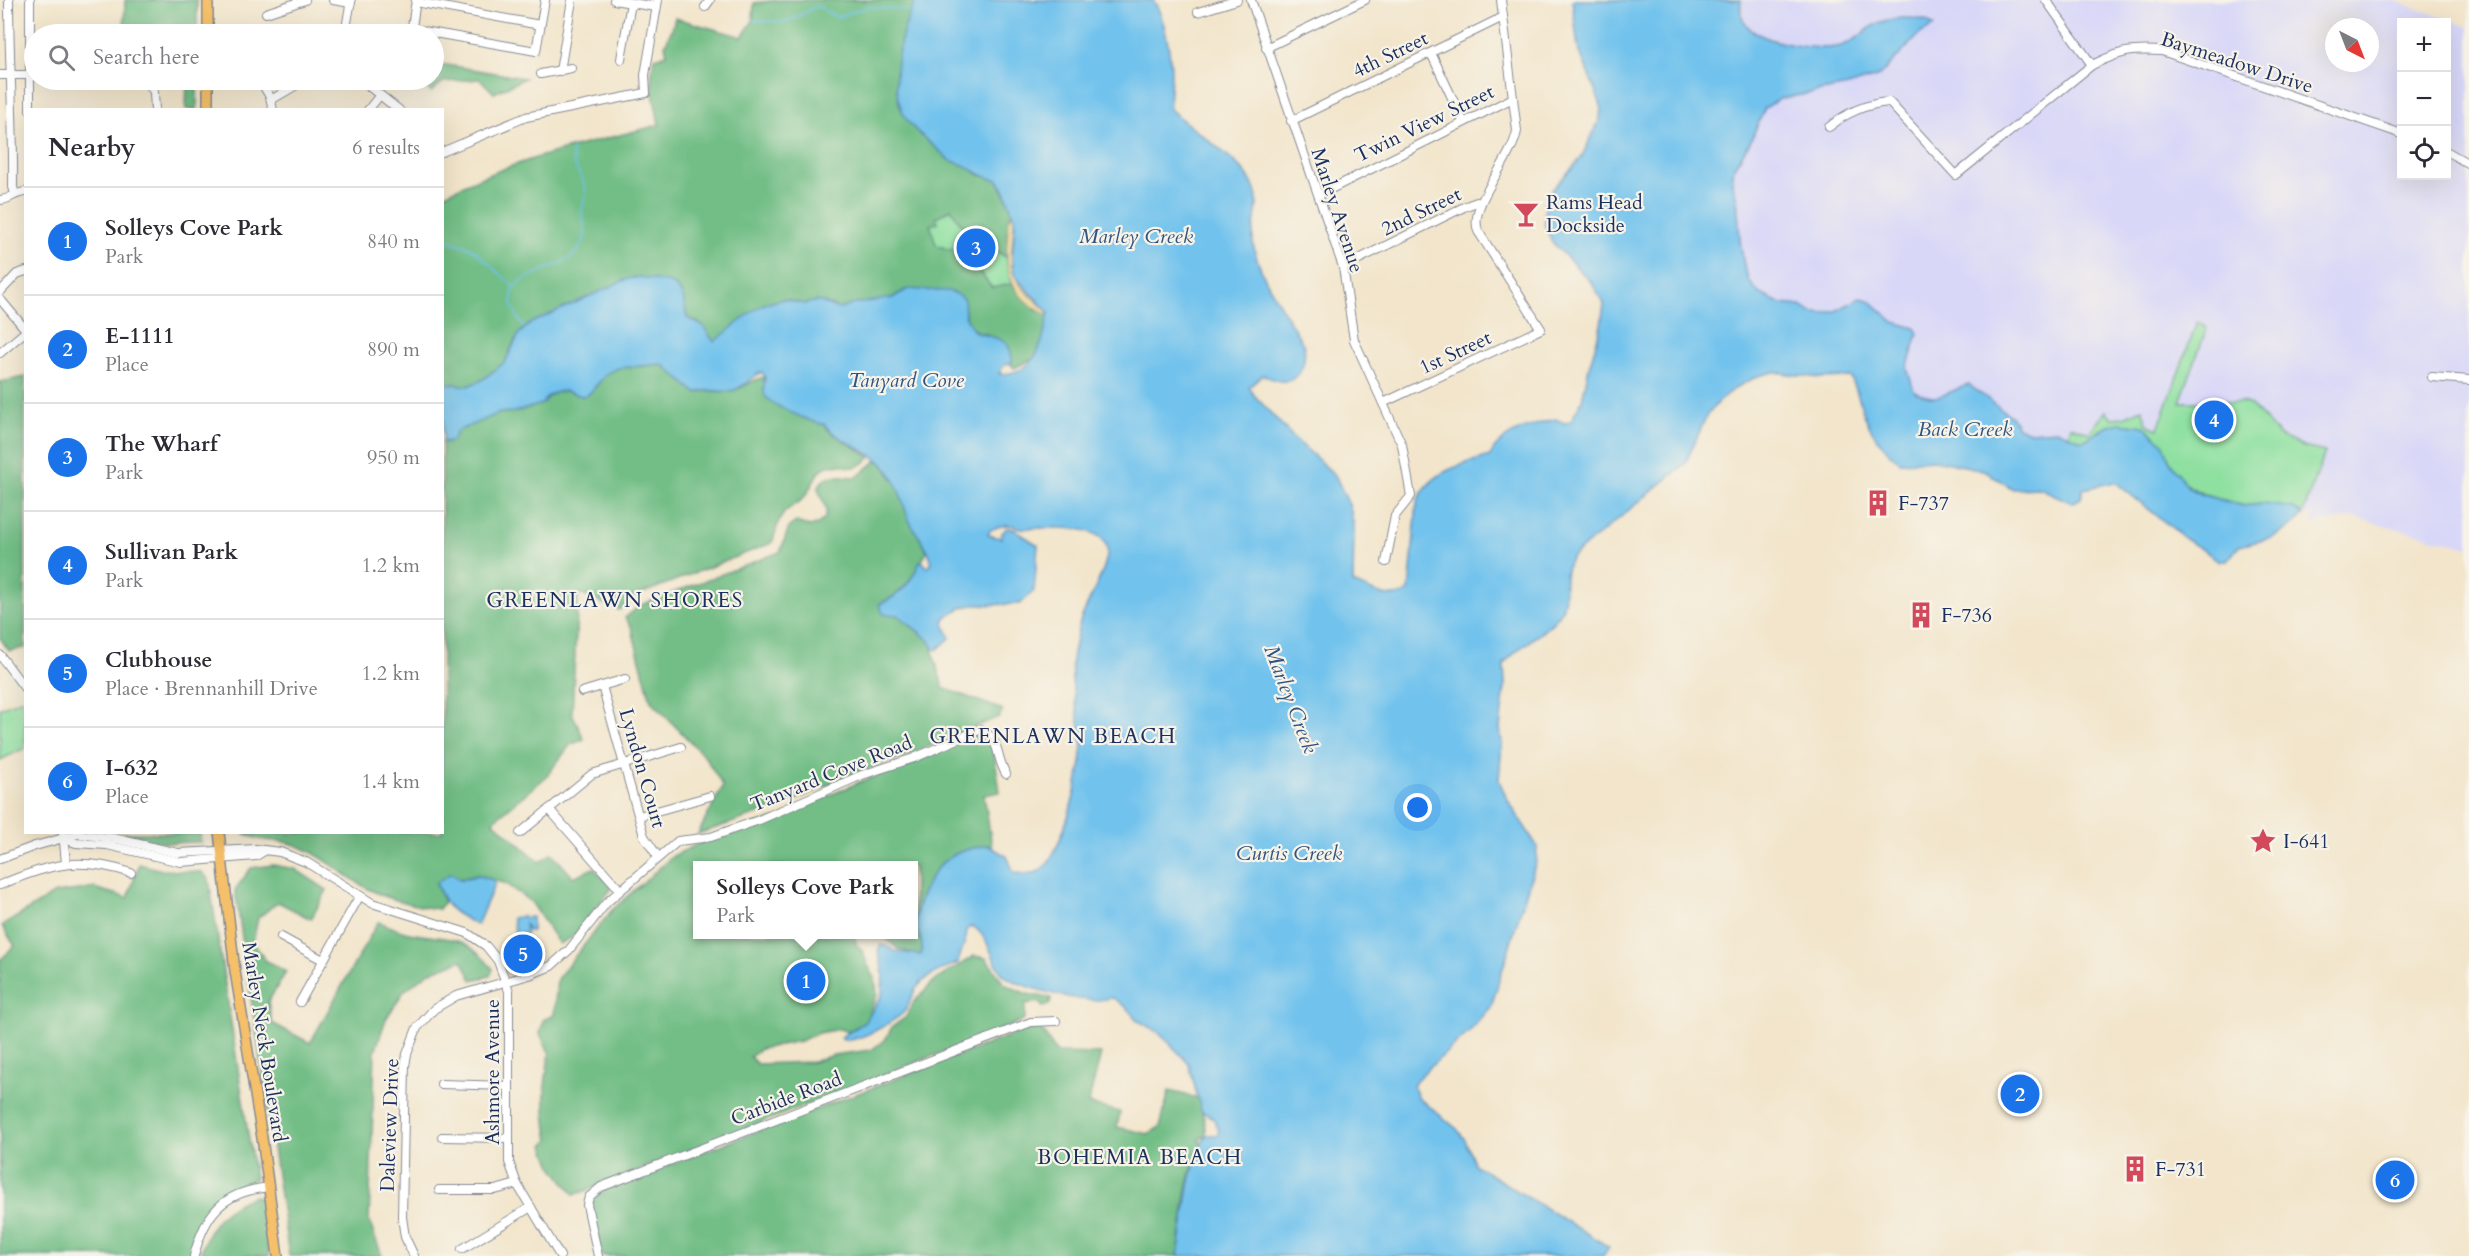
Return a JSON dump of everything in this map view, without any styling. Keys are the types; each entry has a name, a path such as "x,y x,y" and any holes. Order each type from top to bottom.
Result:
{"main road":[{"path":"208,0 208,24"},
{"path":"213,0 213,24"},
{"path":"208,90 208,108"},
{"path":"213,90 213,108"},
{"name":"Marley Neck Boulevard","path":"219,834 235,971 278,1256"}],"street":[{"path":"9,0 9,75 14,116 13,186 15,194"},
{"path":"30,0 31,24"},
{"path":"266,13 305,0"},
{"path":"333,0 351,2 347,24"},
{"path":"444,37 536,51 545,0"},
{"path":"560,70 572,0"},
{"path":"444,152 526,117 646,93 645,75 657,4 614,0"},
{"path":"1198,12 1237,0"},
{"name":"Marley Avenue","path":"1251,0 1343,267 1353,340 1402,445 1411,496 1395,516 1386,562"},
{"path":"1266,48 1365,0"},
{"path":"1480,205 1513,146 1517,131 1501,0"},
{"path":"2046,0 2092,65"},
{"path":"412,24 416,1 540,25"},
{"path":"621,59 631,3"},
{"name":"4th Street","path":"1291,121 1503,17"},
{"name":"Baymeadow Drive","path":"1829,127 1848,112 1876,103 1889,102 1956,175 2092,65 2126,51 2162,51 2397,132"},
{"path":"1431,53 1463,121"},
{"path":"541,74 571,68"},
{"path":"0,75 24,75"},
{"path":"30,108 31,90"},
{"path":"153,90 155,108"},
{"path":"266,90 273,108"},
{"path":"271,100 288,90"},
{"path":"374,90 396,108"},
{"path":"370,108 380,95"},
{"name":"Twin View Street","path":"1319,195 1513,98"},
{"path":"2451,154 2469,164"},
{"path":"0,200 24,192"},
{"name":"2nd Street","path":"1343,267 1466,206 1477,202 1480,205"},
{"name":"1st Street","path":"1383,403 1540,331 1540,327 1478,231 1475,220 1480,205"},
{"path":"24,272 17,274 0,294 24,327"},
{"path":"0,353 24,332"},
{"path":"2432,377 2469,380"},
{"path":"0,655 24,687"},
{"name":"Lyndon Court","path":"582,692 625,679"},
{"name":"Lyndon Court","path":"602,686 647,843 658,857"},
{"name":"Tanyard Cove Road","path":"674,844 683,840 711,837 759,820 981,729 993,737 1006,774"},
{"path":"520,833 584,779 600,771 681,747"},
{"path":"639,816 710,796"},
{"path":"549,809 620,890"},
{"name":"Ashmore Avenue","path":"0,859 64,836 78,834 95,835 178,853 221,855 256,849 280,852 306,862 358,897 386,909 467,933 491,952 507,981 511,1002 508,1086 509,1162 517,1184 560,1256"},
{"path":"64,836 66,863"},
{"name":"Daleview Drive","path":"414,1256 405,1237 402,1217 405,1066 411,1041 425,1018 445,1002 541,971 560,959 602,908 674,844"},
{"path":"0,885 35,870 66,863 93,863 131,873"},
{"path":"300,1002 358,897"},
{"path":"281,938 323,960"},
{"name":"Carbide Road","path":"598,1256 586,1205 589,1197 601,1187 1031,1023 1056,1021"},
{"path":"441,1084 508,1086"},
{"path":"442,1137 508,1138"},
{"path":"440,1190 502,1190 517,1184"},
{"path":"194,1256 203,1229 219,1205 244,1191 269,1187"},
{"path":"462,1249 531,1208"}],"shaded area":[{"path":"1741,0 2393,0 2444,18 2397,18 2397,180 2451,180 2451,21 2469,27 2469,547 2353,517 2311,525 2314,514 2302,516 2324,452 2303,447 2280,436 2251,405 2241,402 2179,402 2207,328 2197,322 2158,429 2148,425 2142,409 2124,417 2112,418 2106,412 2089,433 2071,426 2068,435 2056,430 2030,432 2018,427 2012,417 1975,388 1958,388 1937,398 1925,397 1914,391 1907,368 1918,334 1909,326 1894,322 1869,300 1860,298 1836,311 1823,314 1810,312 1801,306 1781,304 1759,293 1749,281 1744,266 1732,183 1734,167 1750,142 1765,108 1779,99 1867,81 1893,61 1921,33 1934,26 1923,20 1880,22 1860,38 1841,46 1822,48 1797,46 1756,33 1745,23"}],"green space":[{"path":"125,0 197,0 197,24 124,24"},
{"path":"780,0 916,0 901,41 897,67 941,152 950,161 958,160 979,175 998,180 1013,211 1009,217 1006,257 967,233 951,209 936,217 938,222 930,225 936,245 950,250 958,245 992,288 1011,284 1036,310 1049,313 1044,337 1035,358 1014,368 987,334 972,328 965,315 964,303 905,290 892,298 839,309 818,301 804,304 784,299 775,301 714,342 699,323 687,318 681,293 675,286 634,277 524,328 515,340 505,362 482,380 468,386 444,383 444,195 522,162 659,125 653,92 652,67 654,58 667,54 665,45 675,18 742,37 753,21 754,3"},
{"path":"444,65 525,78 494,93 480,79 444,82"},
{"path":"187,90 197,90 197,108 186,108"},
{"path":"951,209 967,233 1006,257 1011,284 992,288 959,245 950,251 936,245 930,225 937,222 936,217"},
{"path":"2197,322 2207,328 2180,402 2241,402 2251,405 2280,436 2303,447 2325,452 2302,516 2300,512 2282,507 2263,504 2247,506 2200,492 2177,474 2163,443 2130,426 2116,424 2109,426 2083,441 2068,435 2071,426 2089,433 2106,411 2112,418 2124,417 2142,409 2148,425 2158,429"},
{"path":"662,364 696,393 738,389 765,377 764,381 779,407 824,424 830,432 871,457 858,466 834,464 820,471 804,498 782,516 772,543 635,596 619,610 578,593 572,713 584,739 570,745 546,777 493,821 540,862 552,853 573,877 594,868 612,888 573,937 559,944 532,903 506,884 478,875 436,884 444,902 439,909 419,906 398,901 369,889 302,847 246,834 444,834 444,442 449,443 457,431 500,413 515,412 557,392 588,395 607,373 618,368"},
{"path":"24,377 24,648 9,651 0,638 0,382"},
{"path":"877,460 897,484 910,522 927,550 919,567 903,589 880,604 889,613 898,615 930,641 943,688 1003,710 999,717 911,754 856,773 779,807 698,834 723,786 705,757 651,701 631,626 625,618 641,605 780,552 789,527 796,522 811,527 824,519 826,510 818,488 826,478 830,476 857,477"},
{"path":"22,699 24,705 24,748 0,760 0,708"},
{"path":"981,732 993,746 1000,792 984,795 992,847 987,845 965,850 949,857 931,877 918,906 918,861 693,861 693,939 855,939 875,978 877,995 865,1022 847,1032 840,1029 818,1033 800,1041 760,1049 750,1057 757,1064 813,1062 833,1055 871,1050 885,1040 892,1027 906,1017 913,1003 934,981 974,956 986,958 1004,984 1027,994 1051,998 1050,1004 1043,1007 1039,1002 1025,1004 1025,1019 1013,1025 574,1195 551,1164 544,1145 549,1140 545,1097 550,1054 540,1034 543,1020 554,1015 557,979 612,910 673,856 700,843 783,816 862,781 914,763"},
{"path":"126,834 200,834 201,842 164,843"},
{"path":"139,864 162,870 202,872 209,880 255,1179 228,1192 210,1207 198,1228 189,1256 0,1256 0,960 15,946 2,926 55,893 94,888 128,898"},
{"path":"273,865 295,869 327,890 311,919 278,902 258,918 253,942 265,960 286,972 268,1002 272,1023 310,1043 378,922 405,932 464,943 493,969 490,976 472,980 462,960 430,972 404,991 386,1019 375,1051 369,1221 382,1256 289,1256 235,890 251,868"},
{"path":"918,931 922,946 921,956 898,949 887,939 918,939"},
{"path":"1041,1029 1057,1053 1101,1054 1088,1104 1120,1112 1117,1127 1148,1134 1160,1127 1169,1091 1198,1098 1205,1121 1206,1135 1199,1139 1202,1145 1196,1156 1188,1184 1178,1256 602,1256 591,1205 593,1198 605,1189 1025,1030"},
{"path":"254,1196 262,1199 269,1256 200,1256 208,1234 219,1218 234,1206"}],"sand":[{"path":"1013,211 1013,270 1022,287 1049,313 1045,314 1034,308 1012,283 1006,251 1009,221"}],"water":[{"path":"916,0 1153,0 1164,25 1170,57 1170,109 1239,166 1254,187 1257,208 1253,242 1260,268 1304,346 1304,362 1297,376 1284,381 1263,375 1249,387 1293,437 1335,475 1350,507 1354,528 1353,583 1374,592 1395,596 1409,591 1417,503 1429,483 1437,476 1457,466 1490,456 1501,441 1518,431 1556,419 1564,423 1570,422 1582,400 1604,304 1592,283 1551,241 1545,225 1545,203 1551,191 1581,158 1600,119 1601,105 1578,47 1572,0 1741,0 1743,18 1752,30 1776,41 1819,48 1847,44 1876,24 1887,20 1909,18 1929,22 1934,26 1921,33 1879,76 1848,86 1779,99 1765,108 1750,142 1734,167 1732,183 1737,198 1744,266 1749,281 1759,293 1781,304 1801,306 1810,312 1822,314 1836,311 1860,298 1869,300 1894,322 1915,328 1918,334 1907,368 1914,391 1923,395 1942,396 1969,385 2012,417 2018,427 2030,432 2056,430 2083,441 2119,423 2144,426 2163,443 2169,460 2188,487 2203,495 2243,506 2263,504 2294,508 2302,516 2294,525 2272,538 2239,546 2227,561 2220,561 2187,540 2115,482 2083,489 2081,498 2072,503 2040,488 2013,489 1983,470 1935,460 1900,462 1871,430 1850,377 1819,378 1774,372 1758,376 1737,387 1718,402 1707,415 1685,464 1573,556 1566,572 1563,607 1560,614 1504,664 1505,686 1500,728 1502,743 1499,780 1507,799 1537,846 1536,861 1491,1007 1469,1032 1418,1078 1413,1086 1419,1098 1457,1129 1465,1140 1475,1165 1609,1247 1603,1256 1178,1256 1189,1186 1197,1153 1206,1135 1217,1135 1219,1130 1213,1118 1201,1111 1189,1064 1161,1034 1137,1020 1126,1007 1113,998 1081,999 1042,991 1007,977 1001,972 986,940 972,926 967,929 958,963 936,972 922,982 902,1014 865,1035 850,1040 843,1040 841,1037 865,1022 882,995 883,973 878,950 881,945 898,952 921,955 918,907 931,877 943,862 957,853 987,845 1007,856 1014,873 1038,872 1049,862 1069,814 1081,762 1082,750 1072,682 1072,660 1081,619 1098,583 1107,554 1107,547 1102,539 1093,533 1069,528 1022,528 1008,525 990,530 988,535 1001,538 1007,528 1013,529 1038,545 1034,591 1020,604 972,605 961,608 944,618 950,638 937,650 930,641 898,615 883,614 879,604 893,597 904,587 920,561 927,567 931,564 929,553 910,522 888,469 876,458 830,431 824,424 792,413 768,400 764,394 765,377 762,372 734,390 696,393 662,364 618,368 607,373 588,395 557,392 549,395 542,404 515,412 500,413 457,431 452,441 444,442 444,383 468,386 482,380 505,362 519,334 531,323 627,279 640,277 670,283 678,289 683,297 687,318 703,326 714,342 754,310 764,304 784,299 804,304 818,301 839,309 854,304 892,298 908,289 948,291 964,300 965,316 974,331 999,339 1008,347 1012,363 1004,365 999,374 1012,373 1030,363 1044,335 1049,313 1014,275 1012,258 1015,221 1005,191 998,180 950,161 911,126 900,107 897,92 897,60"},
{"path":"451,873 461,880 478,875 496,881 477,925 451,909 440,892 436,883"},
{"path":"523,916 524,918 532,917 532,931 528,931 525,923 526,935 516,936 512,918"}],"waterway":[{"path":"752,20 782,22 791,20 817,6 837,17 866,7 911,10"},
{"path":"524,328 512,303 513,291 519,283 530,276 569,259 579,250 585,237 582,213 585,190 573,161 572,149"},
{"path":"444,239 473,249 514,287"}],"place":[{"name":"Rams Head Dockside","path":"1526,214"},
{"name":"The Wharf","path":"976,248"},
{"name":"Sullivan Park","path":"2214,420"},
{"name":"F-737","path":"1878,503"},
{"name":"F-736","path":"1921,615"},
{"name":"I-641","path":"2263,841"},
{"name":"Clubhouse","path":"523,954"},
{"name":"Solleys Cove Park","path":"806,981"},
{"name":"E-1111","path":"2020,1094"},
{"name":"F-731","path":"2135,1169"},
{"name":"I-632","path":"2395,1180"}],"district":[{"name":"GREENLAWN SHORES","path":"615,600"},
{"name":"GREENLAWN BEACH","path":"1053,736"},
{"name":"BOHEMIA BEACH","path":"1140,1157"}],"water label":[{"name":"Marley Creek","path":"1136,236"},
{"name":"Tanyard Cove","path":"906,380"},
{"name":"Back Creek","path":"1965,429"},
{"name":"Marley Creek","path":"1291,699"},
{"name":"Curtis Creek","path":"1289,853"}]}
